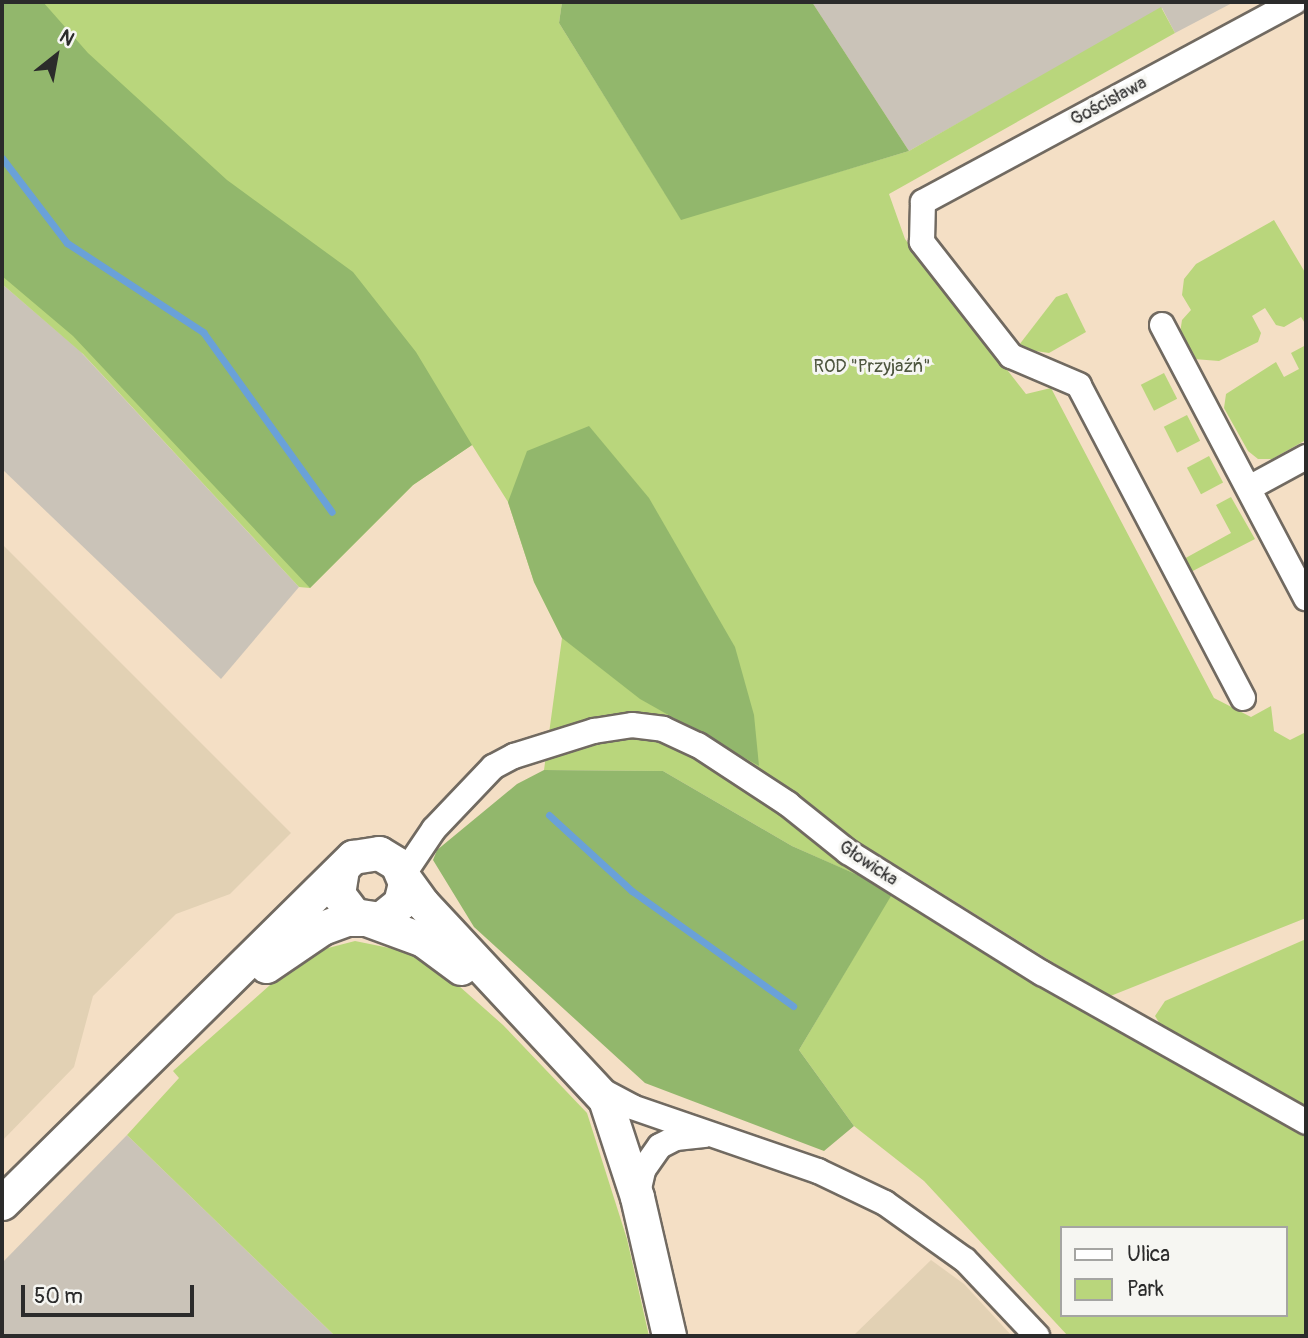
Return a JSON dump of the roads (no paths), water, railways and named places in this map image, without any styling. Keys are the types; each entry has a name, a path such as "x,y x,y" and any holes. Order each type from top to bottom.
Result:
{"street":[{"name":"Gościsława","path":"1243,698 1079,385 1011,356 922,242 923,202 1295,2"},
{"path":"1162,326 1306,598"},
{"path":"1249,488 1306,457"},
{"name":"Głowicka","path":"397,869 486,773 514,756 594,731 632,725 663,729 721,760 788,804 848,852 1042,973 1306,1122"},
{"path":"2,1203 172,1032 358,855 397,869 423,904 597,1087 632,1107 818,1171 885,1203 965,1260 1037,1336"},
{"path":"342,868 338,883 340,899 366,919 435,946 558,1047"},
{"path":"172,1032 316,932 343,920 366,919 397,908 404,894 397,869"},
{"path":"597,1087 618,1127 669,1336"},
{"path":"637,1197 643,1170 660,1146 692,1135 719,1137"}],"waterway":[{"path":"2,158 67,243 203,332 332,512"},
{"path":"549,815 632,891 793,1006"}],"park label":[{"name":"ROD \"Przyjaźń\"","path":"872,367"}]}
